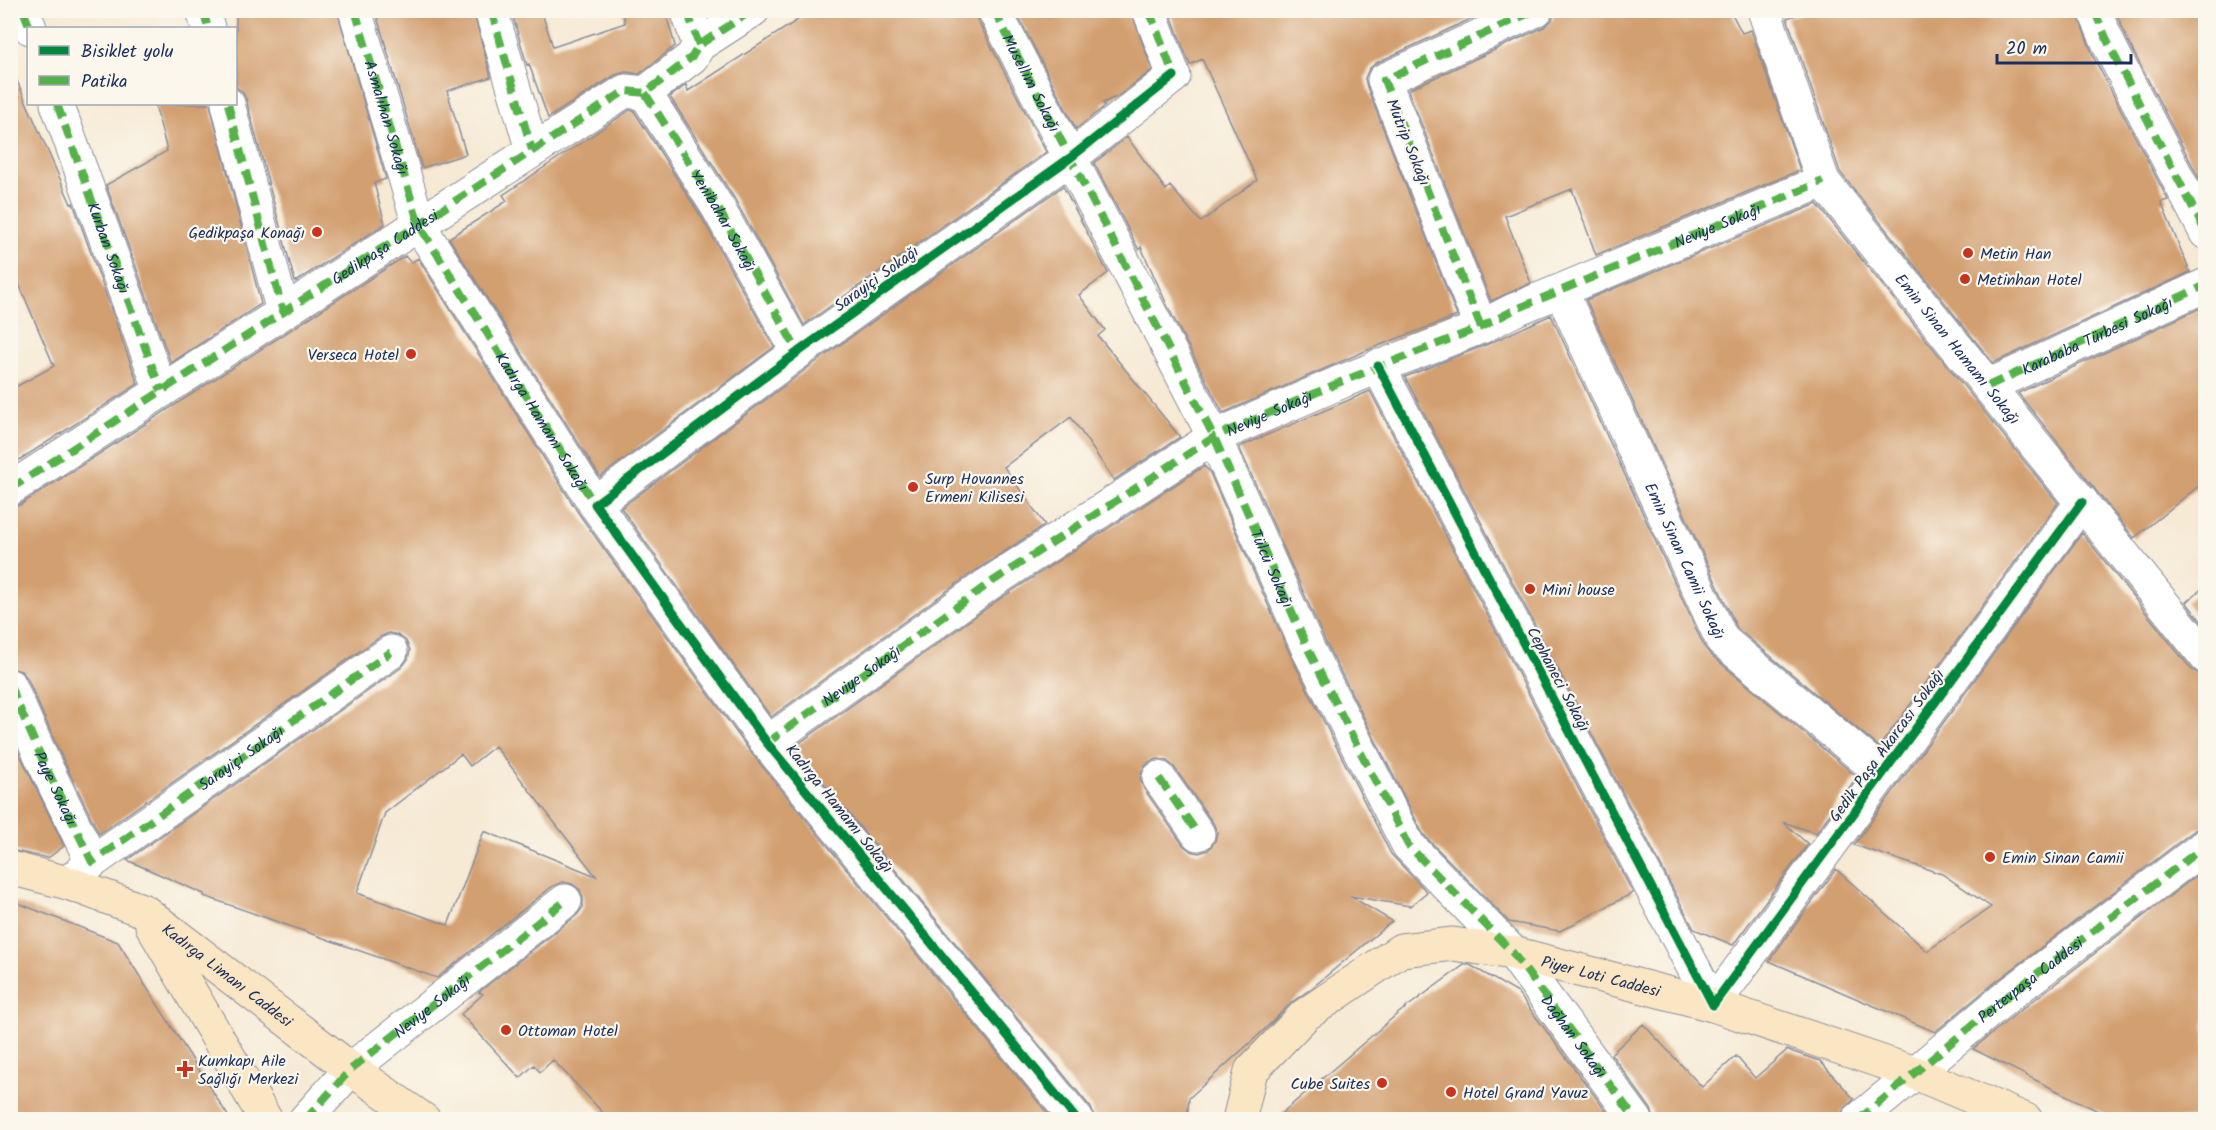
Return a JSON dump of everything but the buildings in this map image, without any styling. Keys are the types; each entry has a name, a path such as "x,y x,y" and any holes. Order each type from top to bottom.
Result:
{"main road":[{"name":"Kadırga Limanı Caddesi","path":"10,868 80,872 144,911 351,1069 424,1119"},
{"path":"144,911 266,1119"},
{"name":"Piyer Loti Caddesi","path":"1239,1119 1251,1071 1305,1015 1401,950 1453,944 1512,953 1713,1005 1915,1072 2026,1119"}],"street":[{"path":"23,10 30,27"},
{"path":"203,10 208,27"},
{"name":"Asmalıhan Sokağı","path":"355,10 419,225"},
{"path":"491,10 532,150"},
{"path":"687,10 699,45"},
{"path":"645,93 692,57 699,45 753,10"},
{"name":"Musellim Sokağı","path":"994,10 1070,158"},
{"name":"Sarayiçi Sokağı","path":"595,504 798,352 1070,158 1174,76 1149,10"},
{"name":"Mutrip Sokağı","path":"1481,327 1384,80 1536,10"},
{"name":"Emin Sinan Hamamı Sokağı","path":"1764,10 1823,181 2205,657"},
{"path":"2094,10 2111,49 2205,233"},
{"name":"Gedikpaşa Caddesi","path":"10,489 625,91 645,93"},
{"name":"Yenibahar Sokağı","path":"645,93 718,208 798,352"},
{"name":"Kurban Sokağı","path":"57,105 161,391"},
{"path":"228,105 283,312"},
{"name":"Tülcü Sokağı","path":"1070,158 1214,437 1309,651 1408,845 1512,953"},
{"name":"Neviye Sokağı","path":"767,743 987,585 1214,437 1378,366 1481,327 1823,181"},
{"name":"Kadırga Hamamı Sokağı","path":"419,225 595,504 767,743 1077,1119"},
{"name":"Karababa Türbesi Sokağı","path":"1988,386 2205,285"},
{"name":"Emin Sinan Camii Sokağı","path":"1561,291 1722,640 1883,774"},
{"name":"Cephaneci Sokağı","path":"1378,366 1713,1005"},
{"name":"Gedik Paşa Akarcası Sokağı","path":"1713,1005 2082,502"},
{"name":"Sarayiçi Sokağı","path":"80,872 391,652"},
{"name":"Paye Sokağı","path":"10,686 42,761 80,872"},
{"path":"1160,778 1198,834"},
{"name":"Pertevpaşa Caddesi","path":"1858,1119 2005,998 2205,845"},
{"name":"Neviye Sokağı","path":"305,1119 351,1069 565,902"},
{"name":"Dağhan Sokağı","path":"1512,953 1636,1119"}],"marked path":[{"path":"23,10 30,27"},
{"path":"203,10 208,27"},
{"path":"355,10 419,225 597,508"},
{"path":"491,10 532,150"},
{"path":"687,10 699,45"},
{"path":"10,489 625,91 645,93 692,57 699,45 753,10"},
{"path":"994,10 1214,437 1309,651 1408,845 1513,953 1636,1120"},
{"path":"1149,10 1174,76 1171,78"},
{"path":"1481,327 1384,80 1536,10"},
{"path":"2094,10 2111,49 2206,233"},
{"path":"645,93 718,208 798,352"},
{"path":"57,105 161,391"},
{"path":"228,105 283,312"},
{"path":"767,743 987,585 1214,437 1343,381 1481,327 1514,310 1823,181"},
{"path":"1988,386 2206,285"},
{"path":"10,686 92,862 391,652"},
{"path":"1159,778 1198,834"},
{"path":"1858,1120 2005,998 2206,845"},
{"path":"305,1120 351,1069 565,901"}],"cycle path":[{"path":"1077,1120 767,743 595,504 798,352 1070,158 1174,76"},
{"path":"1378,366 1713,1005 2082,502"}],"place":[{"name":"Gedikpaşa Konağı","path":"317,232"},
{"name":"Metin Han","path":"1968,253"},
{"name":"Metinhan Hotel","path":"1965,279"},
{"name":"Verseca Hotel","path":"411,354"},
{"name":"Surp Hovannes Ermeni Kilisesi","path":"913,487"},
{"name":"Mini house","path":"1530,589"},
{"name":"Emin Sinan Camii","path":"1990,857"},
{"name":"Ottoman Hotel","path":"506,1030"},
{"name":"Kumkapı Aile Sağlığı Merkezi","path":"185,1069"},
{"name":"Cube Suites","path":"1382,1083"},
{"name":"Hotel Grand Yavuz","path":"1451,1092"}]}
